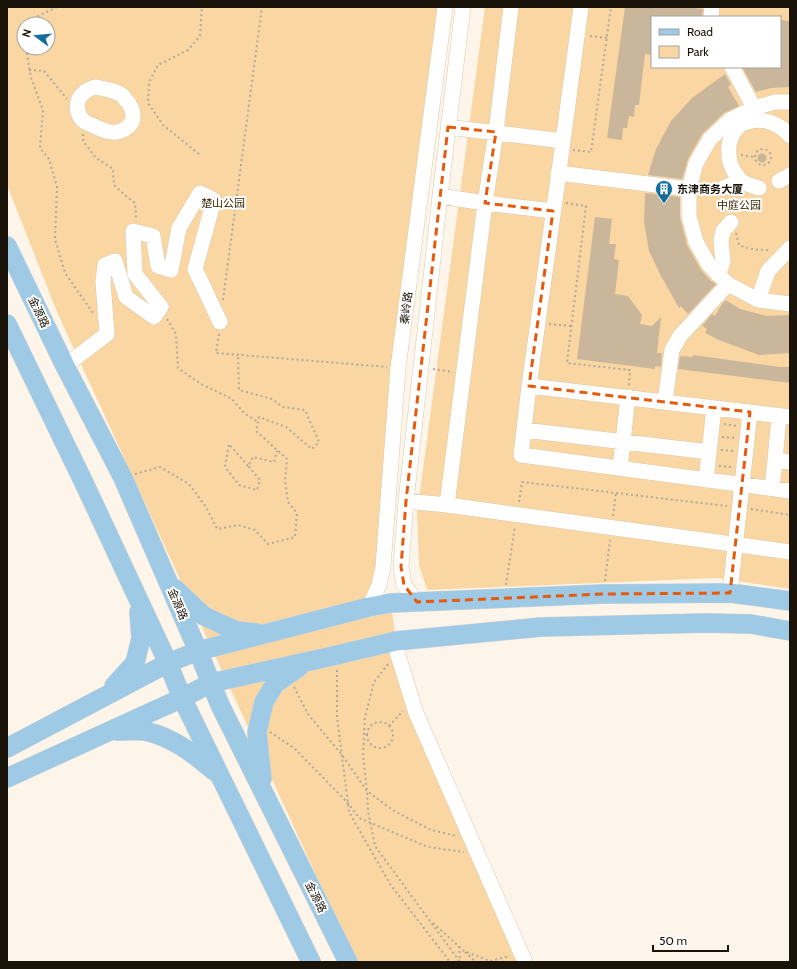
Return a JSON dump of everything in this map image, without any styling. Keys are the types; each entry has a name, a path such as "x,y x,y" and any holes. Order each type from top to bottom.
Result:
{"main road":[{"name":"金源路","path":"7,246 64,366 123,478 220,705 348,962"},
{"path":"7,324 85,485 168,663 182,698 311,962"},
{"path":"169,584 204,616 237,631 264,634"},
{"path":"7,748 168,663 198,651 369,607 391,603 603,594 730,593 790,601"},
{"path":"90,704 117,684 135,663 141,638 137,597"},
{"path":"7,778 182,698 211,683 338,655 541,627 706,623 751,624 790,631"},
{"path":"263,791 257,732 264,702 275,684 304,662"},
{"path":"111,730 143,731 160,735 180,744 219,774"}],"street":[{"name":"秦岭路","path":"369,607 379,585 383,567 398,368 446,7"},
{"name":"秦岭路","path":"418,602 404,585 401,567 406,501 463,7"},
{"path":"447,505 511,7"},
{"path":"581,7 529,386 521,455 790,491"},
{"path":"733,68 754,108"},
{"path":"790,102 774,102 754,108 730,120 710,139 696,163 689,189 689,216 696,242 709,265 723,279 758,300 790,304"},
{"path":"759,188 741,181 732,170 729,157 729,148 732,135 740,124 752,120 768,121 780,126 790,136"},
{"path":"448,127 496,132 562,144"},
{"path":"558,173 689,189"},
{"path":"723,188 741,181"},
{"path":"64,366 107,334 102,282 105,265 115,261 126,297 154,317 161,307 135,274 133,231 153,236 158,266 171,270 179,228 200,193 214,200 195,269 220,322"},
{"path":"440,196 485,203 554,206"},
{"path":"665,402 672,350 680,336 723,279 721,240 723,231 734,225"},
{"path":"758,300 768,272 789,248"},
{"path":"529,386 785,417 775,460 772,488"},
{"path":"620,468 628,397"},
{"path":"706,480 714,408"},
{"path":"730,593 750,412"},
{"path":"524,430 709,452"},
{"path":"775,460 790,462"},
{"path":"406,501 447,505 790,552"},
{"path":"396,647 416,713 523,958"}],"path":[{"path":"38,16 57,7"},
{"path":"199,154 163,125 148,103 149,82 158,65 188,50 200,36 202,7"},
{"path":"262,7 216,353 398,368"},
{"path":"562,144 591,152 611,7"},
{"path":"577,34 606,38"},
{"path":"27,56 31,78 43,110 40,148 49,159 57,188 55,239 65,273 94,316"},
{"path":"29,70 44,71 80,116 83,141 96,158 113,168 114,185 135,203 136,216 133,231"},
{"path":"762,150 767,151 770,155 770,160 764,165 760,164 756,159 757,152 762,150"},
{"path":"554,206 586,206 567,363 630,370 628,397"},
{"path":"734,225 737,241 739,245 743,247 759,250 789,248"},
{"path":"161,307 176,334 178,368 201,384 232,399 244,413 258,422"},
{"path":"538,322 571,326"},
{"path":"123,478 160,467 189,484 206,507 217,529 238,525 255,530 268,544 295,537 297,513 288,502 285,481 287,460 256,431 258,422 260,417 286,427 312,448 319,442 305,410 283,407 272,399 239,390 238,355"},
{"path":"421,368 464,373"},
{"path":"229,444 248,466 260,480 257,490 239,486 225,467 229,444"},
{"path":"248,466 253,457 274,462 277,451"},
{"path":"504,598 522,482 790,515"},
{"path":"603,594 616,493"},
{"path":"396,647 374,682 365,717 363,756 368,811 375,846 460,962 459,946"},
{"path":"338,655 337,717 348,812 390,884 450,962"},
{"path":"291,682 308,714 342,755 367,791 394,811 431,830 474,846"},
{"path":"389,726 401,714"},
{"path":"377,722 382,722 389,726 392,729 392,738 388,745 376,748 372,746 367,735 370,727 377,722"},
{"path":"270,731 294,748 347,802 359,818 428,847 474,846"},
{"path":"429,920 476,962"},
{"path":"464,950 490,961 523,958"}],"highlighted area":[{"path":"448,127 496,132 485,203 553,211 529,386 750,412 730,593 603,594 417,602 404,585 401,567 406,501"}],"green space":[{"name":"楚山公园","path":"7,7 445,7 383,567 369,606 391,603 397,652 525,962 356,962 57,312 7,185"},
{"name":"中庭公园","path":"485,7 790,7 790,589 717,578 427,590 419,565 417,514"}],"building":[{"path":"625,7 686,7 703,9 702,16 651,16 651,55 645,54 639,105 635,105 634,117 629,116 627,128 623,128 622,140 607,138"},
{"path":"781,20 790,21 790,87 771,88 756,92 743,68 781,68"},
{"path":"725,74 731,85 728,87 739,106 724,113 702,134 688,159 682,179 648,175 656,149 671,121 692,98"},
{"path":"762,153 767,158 762,163 757,158"},
{"path":"645,193 680,197 680,218 687,245 701,270 711,281 716,284 688,314 681,306 679,308 649,251 644,222"},
{"path":"595,217 612,219 609,244 616,244 614,259 619,260 615,294 628,296 642,315 640,324 652,326 661,317 657,353 662,353 661,367 655,366 655,369 577,359"},
{"path":"726,300 740,309 767,316 790,315 790,353 759,355 719,340 705,333 707,329 702,326 712,314 715,316"},
{"path":"693,355 780,367 790,367 790,383 678,369 680,356 692,357"}],"place":[{"name":"东津商务大厦","path":"664,204"}]}
